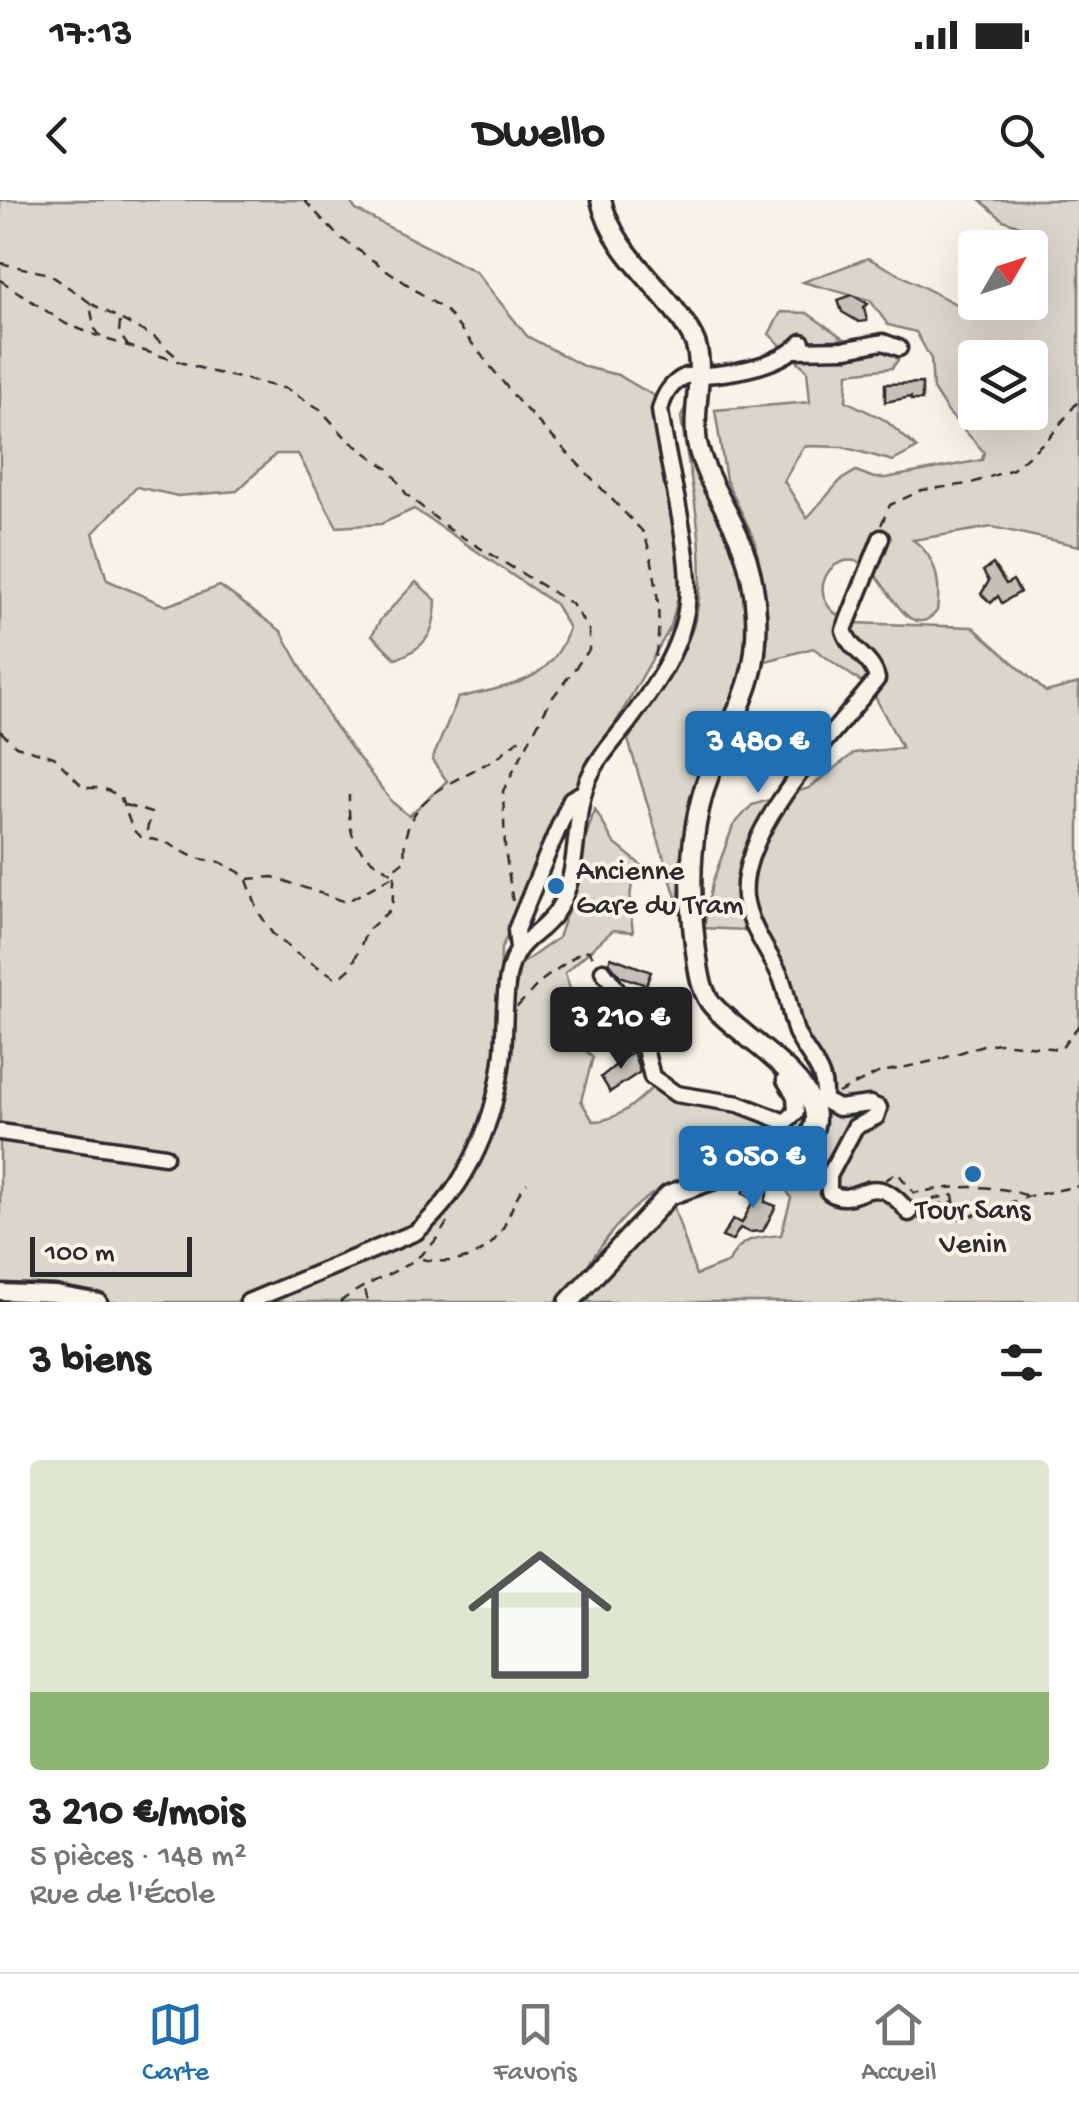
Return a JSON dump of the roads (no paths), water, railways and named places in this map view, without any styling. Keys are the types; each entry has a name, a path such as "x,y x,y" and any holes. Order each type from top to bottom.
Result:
{"main road":[{"path":"569,1302 664,1198 780,1157 804,1143 816,1123 818,1102 728,1022 708,998 696,953 689,884 699,813 710,772 746,695 757,630 754,595 746,556 698,444 698,353 692,335 617,239 601,200"}],"street":[{"path":"518,949 552,918 563,898 584,792 604,754 656,682 680,636 687,604 687,574 660,410 664,394 677,380 748,369 798,346 847,349 883,342 899,348"},
{"path":"881,538 844,630 847,639 875,669 877,680 832,730 757,838 746,873 745,896 759,938 780,974 797,1033 822,1075 826,1090 818,1102 838,1108 870,1104 879,1108 876,1117 855,1127 829,1176 829,1192 842,1196 880,1188 896,1195 909,1213"},
{"path":"248,1302 416,1232 461,1180 480,1146 493,1102 502,1054 508,976 518,949 518,924 571,799 584,792"},
{"path":"603,971 637,1016 652,1077 676,1094 739,1104 784,1122 796,1112 795,1096 785,1080 790,1074"},
{"path":"0,1132 165,1156"},
{"path":"0,1292 55,1294 98,1302"}],"place":[{"name":"Ancienne Gare du Tram","path":"556,886"},
{"name":"Tour Sans Venin","path":"973,1174"}]}
